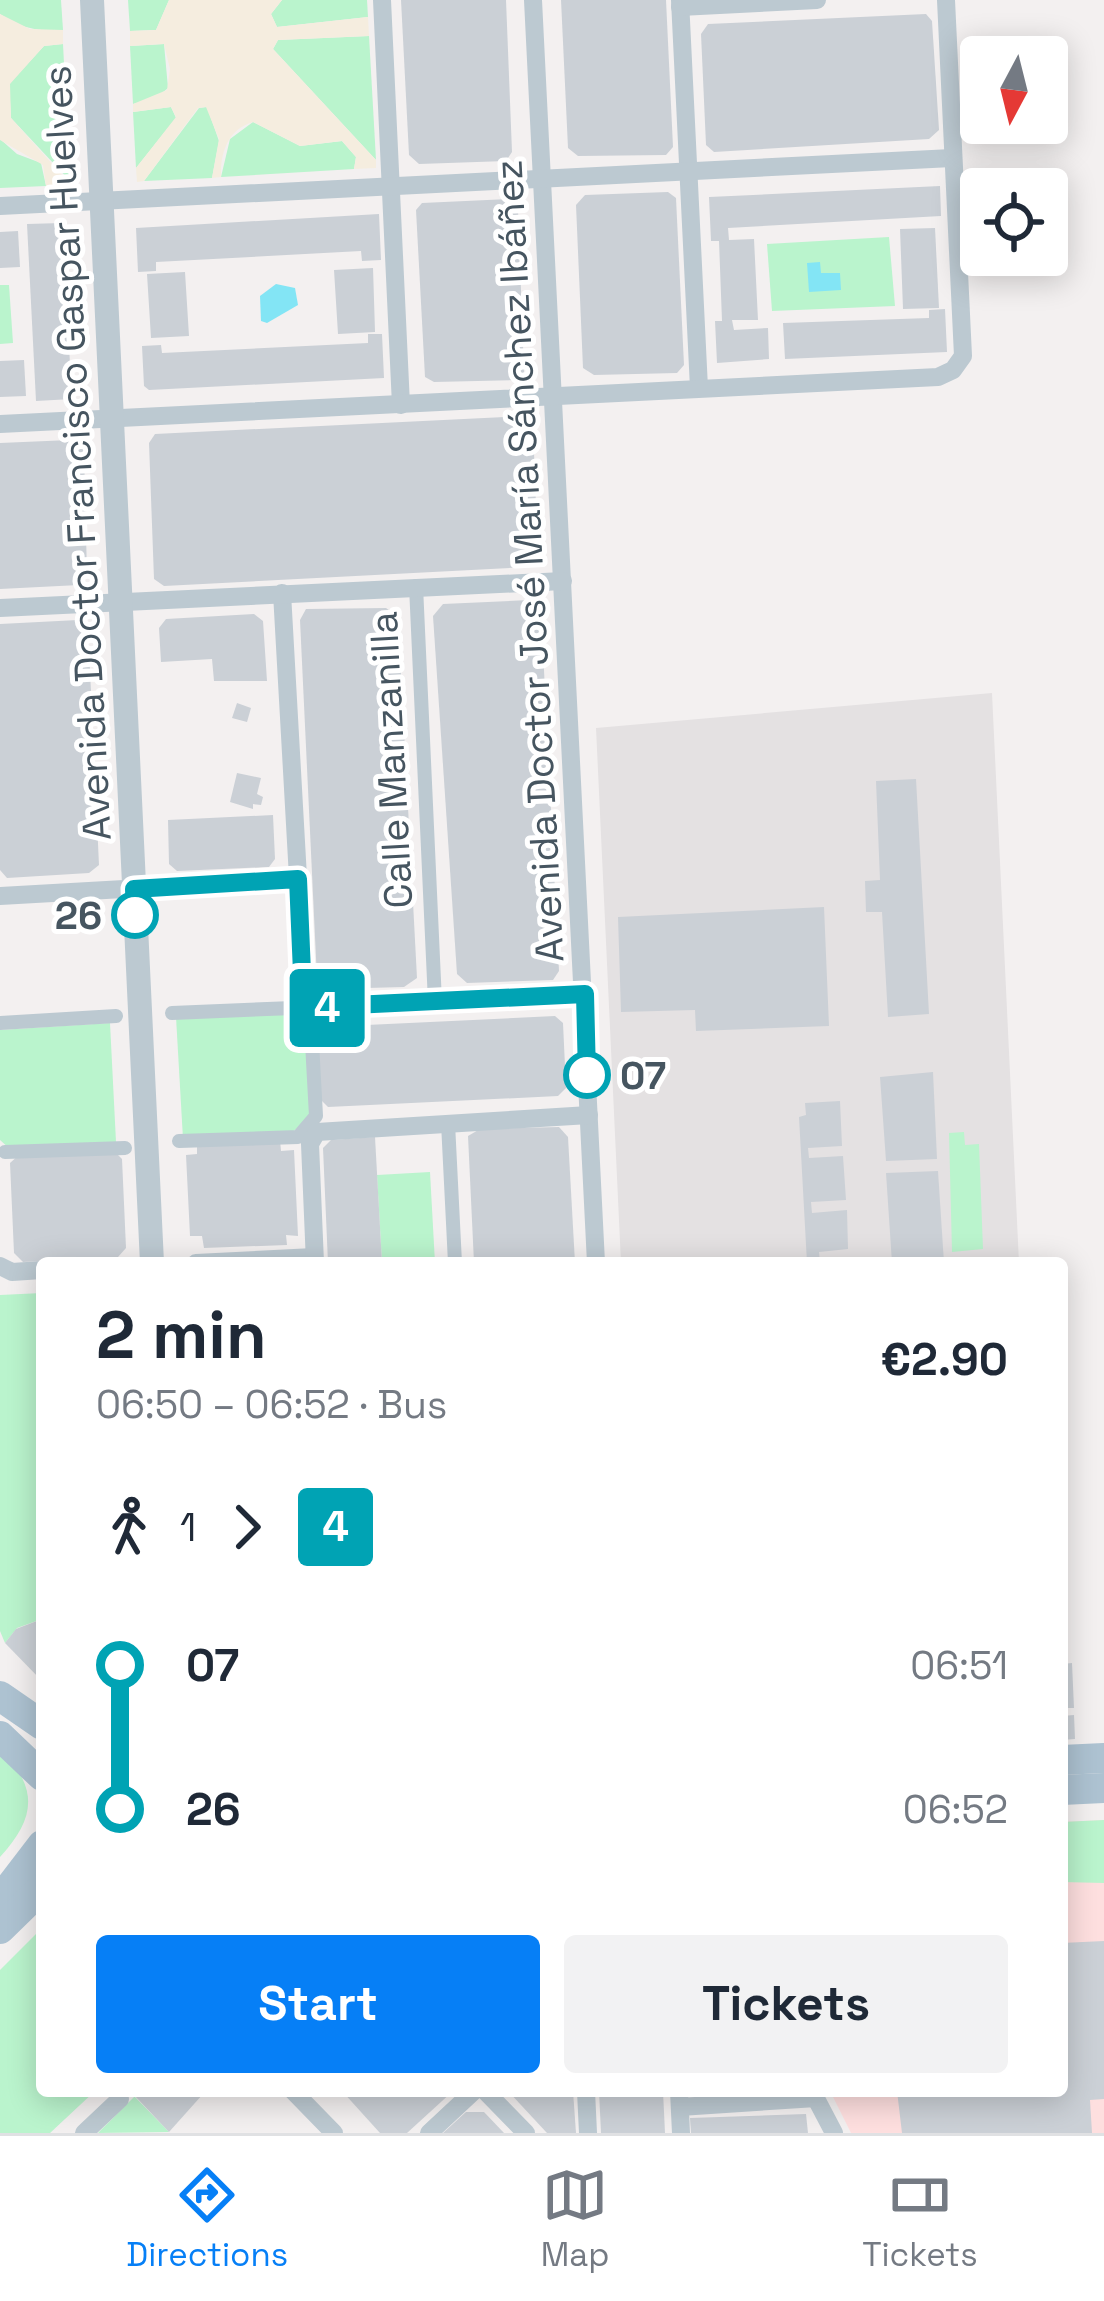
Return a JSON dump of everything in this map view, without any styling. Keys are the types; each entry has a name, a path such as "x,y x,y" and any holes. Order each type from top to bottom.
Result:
{"main road":[{"path":"0,1694 36,1721"},
{"path":"0,1736 36,1770"},
{"path":"1068,1760 1104,1758"},
{"path":"1068,1790 1104,1788"},
{"path":"0,1900 36,1853"},
{"path":"0,1929 36,1894"}],"street":[{"name":"Avenida Doctor Francisco Gaspar Huelves","path":"92,0 152,1257"},
{"path":"382,0 400,405"},
{"name":"Avenida Doctor José María Sánchez Ibáñez","path":"533,0 596,1257"},
{"path":"699,388 680,3 817,0"},
{"path":"0,424 938,377 953,370 963,356 946,0"},
{"path":"0,206 952,158"},
{"path":"0,608 563,581"},
{"name":"Calle Manzanilla","path":"416,586 435,1002"},
{"path":"282,593 303,996 311,1024 316,1116 308,1133 315,1257"},
{"path":"0,896 298,879"},
{"path":"172,1013 293,1008 307,1012 585,994"},
{"path":"0,1023 116,1016"},
{"path":"179,1141 298,1137 325,1128 589,1114"},
{"path":"448,1123 455,1257"},
{"path":"4,1152 125,1148"},
{"path":"1,1269 36,1270"},
{"path":"0,1694 36,1705"},
{"path":"299,2097 334,2133"},
{"path":"429,2133 468,2097"},
{"path":"491,2097 526,2133"},
{"path":"586,2097 588,2133"},
{"path":"681,2133 680,2099 734,2097"},
{"path":"816,2097 834,2133"},
{"path":"84,2133 120,2099"}],"shaded area":[{"path":"992,693 1019,1257 621,1257 596,728"},
{"path":"1104,1820 1104,2133 851,2133 833,2097 1068,2097 1068,1822"}],"green space":[{"path":"0,0 61,0 63,30 37,30 15,23 0,14"},
{"path":"128,0 169,0 156,30 130,31"},
{"path":"282,0 367,0 368,17 277,27 271,14"},
{"path":"369,36 376,160 273,49 278,40"},
{"path":"63,44 70,181 11,118 9,84 44,46"},
{"path":"164,44 168,88 155,99 133,104 130,46"},
{"path":"171,107 176,118 136,168 133,112"},
{"path":"207,107 219,141 212,178 144,181 199,108"},
{"path":"253,122 300,146 342,141 356,157 354,169 221,177 230,139"},
{"path":"0,139 17,154 41,163 46,186 0,188"},
{"path":"889,237 895,306 772,311 767,244"},
{"path":"0,285 9,285 13,343 0,344"},
{"path":"287,1013 307,1035 310,1117 290,1134 183,1139 176,1017"},
{"path":"110,1023 116,1142 10,1149 0,1140 0,1030"},
{"path":"964,1132 965,1145 979,1144 983,1249 952,1252 949,1133"},
{"path":"430,1172 435,1257 382,1257 377,1175"},
{"path":"36,1293 36,1621 17,1628 5,1643 0,1631 0,1295"},
{"path":"0,1750 22,1777 28,1804 20,1830 0,1857"},
{"path":"1104,1820 1104,1883 1068,1882 1068,1822"},
{"path":"36,1934 36,2097 89,2097 50,2133 0,2133 0,1970"},
{"path":"134,2097 169,2132 98,2133"}],"sand":[{"path":"169,0 282,0 271,14 277,27 368,17 369,36 278,40 273,49 376,160 376,168 354,169 356,157 342,141 300,146 253,122 232,136 224,151 221,177 212,178 219,139 206,107 198,108 144,181 137,182 136,168 176,117 171,107 133,112 133,104 167,90 170,69 164,44 130,46 130,31 156,30"},
{"path":"0,14 30,29 63,30 63,44 44,46 10,84 11,118 71,185 46,186 43,165 0,140"}],"water":[{"path":"820,262 821,273 840,273 841,290 809,292 807,263"},
{"path":"276,284 295,288 298,305 267,323 261,321 260,296"}],"building":[{"path":"401,0 506,0 512,152 506,161 419,164 409,155"},
{"path":"561,0 666,0 673,147 666,155 578,156 568,148"},
{"path":"926,14 932,21 939,130 929,139 714,152 706,145 701,34 708,24"},
{"path":"940,186 941,216 728,228 729,240 754,239 758,320 732,320 734,330 768,328 769,359 717,363 715,321 722,321 719,241 711,241 709,197"},
{"path":"668,192 676,198 684,365 677,373 594,375 583,368 576,205 585,195"},
{"path":"509,199 518,209 524,372 516,380 434,382 425,377 416,210 422,203"},
{"path":"379,214 381,260 362,261 361,251 156,262 156,271 138,272 136,228"},
{"path":"62,223 72,399 36,401 27,224"},
{"path":"935,228 939,308 903,309 900,229"},
{"path":"18,231 20,267 0,268 0,232"},
{"path":"373,268 375,332 338,334 334,270"},
{"path":"185,272 189,336 151,338 147,274"},
{"path":"945,309 947,352 785,359 783,323 929,318 929,310"},
{"path":"368,334 382,334 384,378 149,390 144,386 142,346 161,345 162,353 368,343"},
{"path":"24,360 26,396 0,397 0,361"},
{"path":"524,416 533,425 538,560 529,567 164,586 154,579 149,443 155,434"},
{"path":"70,440 84,450 87,575 79,585 0,589 0,443"},
{"path":"529,600 541,610 559,971 553,980 467,983 457,974 433,616 443,604"},
{"path":"386,608 398,617 417,978 404,987 330,989 317,979 300,620 306,609"},
{"path":"254,614 263,621 267,681 214,681 212,659 161,662 159,628 166,619"},
{"path":"78,620 88,627 99,865 89,873 7,878 0,870 0,624"},
{"path":"237,703 251,708 247,722 232,718"},
{"path":"237,773 261,778 257,794 263,797 261,805 253,804 253,809 230,802"},
{"path":"916,779 929,1014 888,1017 882,912 866,912 865,881 880,880 876,781"},
{"path":"273,815 275,859 269,867 177,871 169,864 168,820"},
{"path":"824,907 829,1026 696,1031 695,1010 621,1012 618,917"},
{"path":"555,1016 563,1023 566,1088 558,1096 328,1107 320,1099 318,1035 324,1027"},
{"path":"933,1072 937,1159 886,1161 880,1077"},
{"path":"840,1101 842,1146 808,1148 809,1158 843,1156 846,1200 811,1202 812,1213 847,1210 848,1249 819,1252 819,1257 807,1257 799,1117 806,1115 805,1103"},
{"path":"559,1127 568,1137 575,1257 474,1257 468,1136 480,1129"},
{"path":"375,1137 382,1257 328,1257 323,1148 331,1140"},
{"path":"280,1140 281,1151 294,1150 298,1236 286,1235 287,1245 204,1248 202,1236 190,1236 186,1155 197,1154 197,1144"},
{"path":"113,1150 122,1159 126,1248 118,1257 36,1257 36,1261 23,1262 14,1253 10,1163 19,1155"},
{"path":"938,1171 944,1257 892,1257 886,1173"},
{"path":"36,1621 36,1675 5,1643 16,1629"},
{"path":"1068,1663 1072,1663 1074,1708 1068,1708"},
{"path":"1074,1715 1075,1739 1068,1740 1068,1716"},
{"path":"1104,1941 1104,2099 1090,2100 1092,2133 902,2133 898,2097 1068,2097 1068,1943"},
{"path":"136,2097 200,2097 169,2132"},
{"path":"347,2097 446,2097 407,2133 380,2133"},
{"path":"514,2097 573,2097 576,2133 547,2133"},
{"path":"599,2097 663,2097 665,2133 601,2133"},
{"path":"466,2112 484,2112 504,2133 443,2133"},
{"path":"806,2114 808,2133 691,2133 690,2118"}],"bus line":[{"name":"4","path":"135,915 134,889 298,879 303,996 311,1007 585,994 587,1075"}],"place":[{"name":"26","path":"135,915"},
{"name":"07","path":"587,1075"}]}
